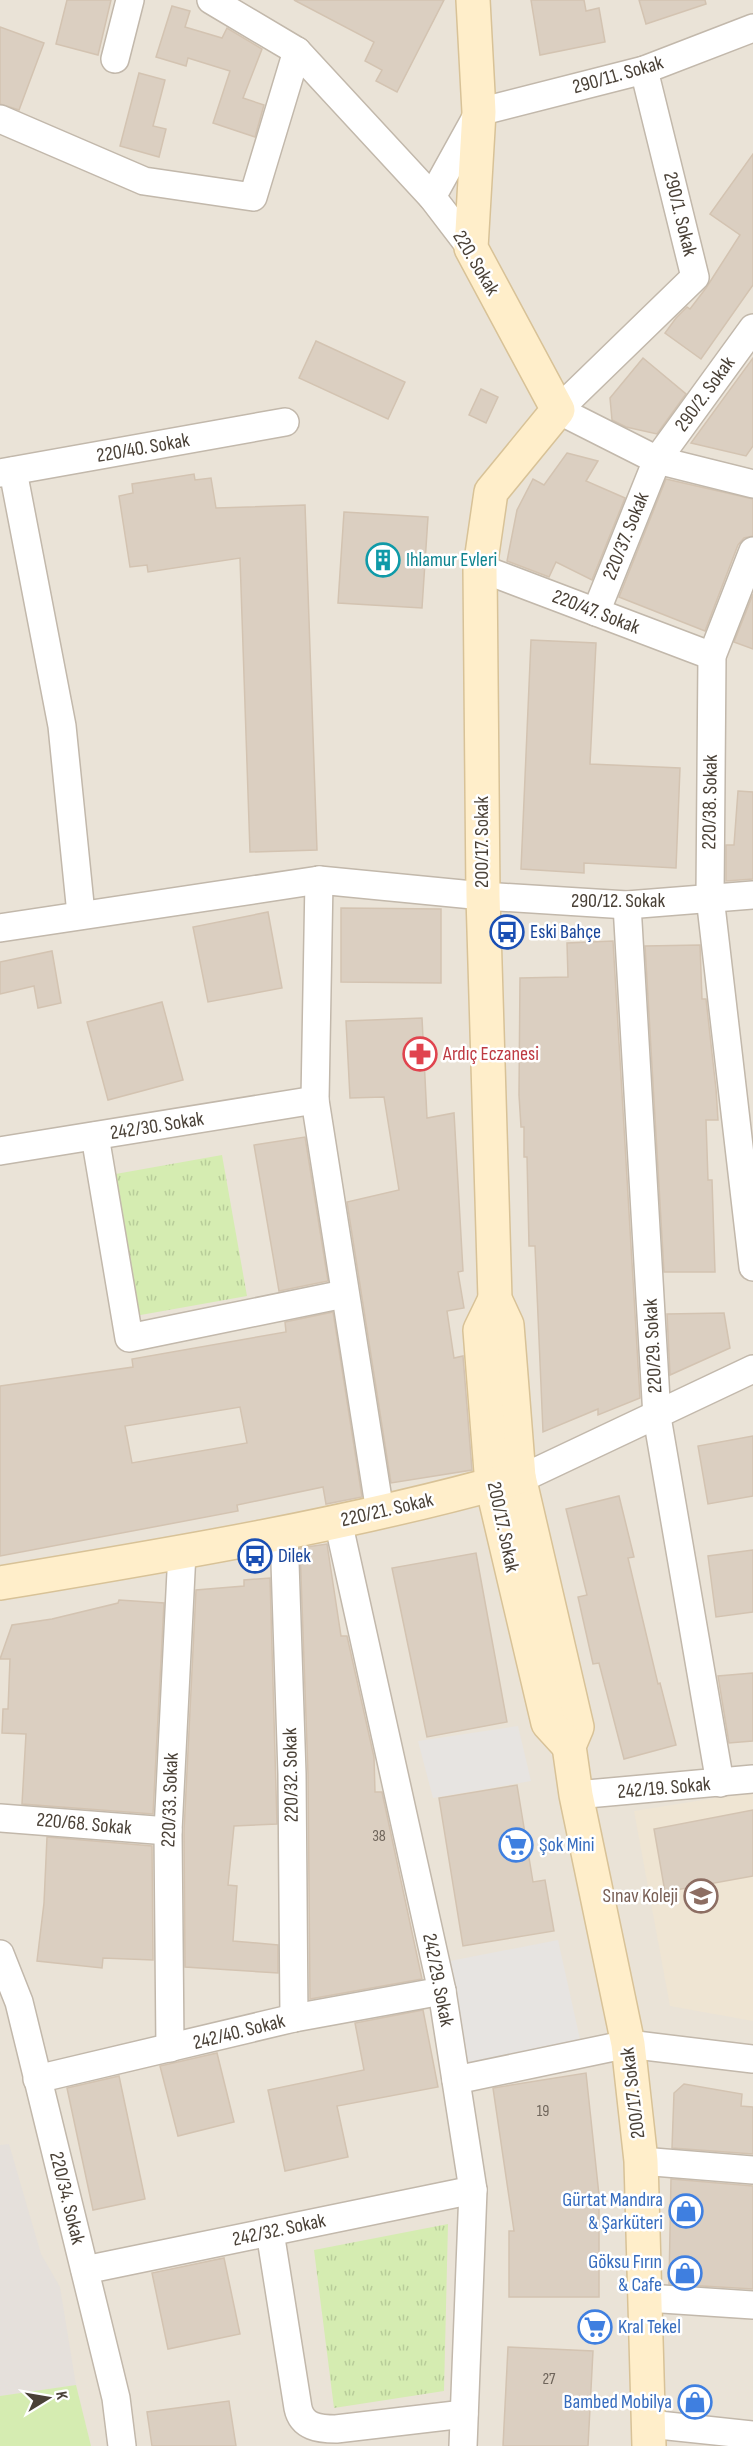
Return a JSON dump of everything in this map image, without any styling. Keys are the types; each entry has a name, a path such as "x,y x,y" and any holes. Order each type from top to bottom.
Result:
{"street":[{"path":"115,59 130,0"},
{"name":"220. Sokak","path":"212,0 297,51 432,197 471,248 558,410"},
{"path":"471,248 479,112 473,0"},
{"name":"290/11. Sokak","path":"479,112 644,70 753,28"},
{"path":"0,119 144,181 253,197 297,51"},
{"name":"290/1. Sokak","path":"558,410 695,277 644,70"},
{"path":"432,197 479,112"},
{"name":"290/2. Sokak","path":"657,460 753,328"},
{"path":"558,410 657,460 753,483"},
{"name":"200/17. Sokak","path":"558,410 491,492 480,568 483,896 495,1299 507,1325 506,1481 577,1727 568,1746 576,1795 628,2044 641,2161 647,2298 649,2435"},
{"name":"220/40. Sokak","path":"7,472 285,422"},
{"name":"220/37. Sokak","path":"596,612 657,460"},
{"path":"7,472 62,726 81,914"},
{"name":"220/38. Sokak","path":"753,551 712,656 710,897 741,1060 753,1267"},
{"name":"220/47. Sokak","path":"480,568 712,656"},
{"path":"319,880 315,1100 344,1294 381,1512"},
{"name":"290/12. Sokak","path":"0,928 319,880 483,896 627,904 753,895"},
{"name":"220/29. Sokak","path":"627,904 657,1417 720,1783"},
{"name":"242/30. Sokak","path":"0,1151 315,1100"},
{"path":"95,1136 129,1338 344,1294"},
{"name":"220/21. Sokak","path":"0,1583 182,1552 338,1521 531,1474 657,1417 753,1370"},
{"name":"242/29. Sokak","path":"338,1521 442,1991 473,2190 463,2446"},
{"name":"220/32. Sokak","path":"284,1532 292,1774 294,2018"},
{"name":"220/33. Sokak","path":"170,2048 168,1831 182,1552"},
{"name":"242/19. Sokak","path":"576,1795 753,1779"},
{"name":"220/68. Sokak","path":"0,1818 168,1831"},
{"name":"220/34. Sokak","path":"0,1954 9,2003 38,2079 116,2398 122,2446"},
{"name":"242/40. Sokak","path":"38,2079 294,2018 442,1991"},
{"path":"456,2080 628,2044 753,2059"},
{"path":"641,2161 753,2170"},
{"name":"242/32. Sokak","path":"85,2270 473,2190"},
{"path":"270,2232 300,2416 307,2424 353,2437 464,2414"},
{"path":"647,2298 753,2305"},
{"path":"649,2435 753,2435"}],"shaded area":[{"path":"0,0 753,0 753,2446 0,2446"},
{"path":"518,1726 531,1781 433,1798 418,1741"},
{"name":"Sınav Koleji","path":"753,1792 753,2021 670,2006 634,1811"},
{"path":"558,1940 581,2044 479,2064 469,2062 464,2053 445,1962"},
{"path":"9,2144 41,2254 60,2287 76,2385 0,2396 0,2145"}],"green space":[{"path":"222,1155 247,1296 135,1316 110,1175"},
{"path":"448,2224 444,2391 334,2408 314,2250"},
{"path":"76,2385 91,2446 0,2446 0,2396"}],"building":[{"path":"67,0 111,0 98,55 56,44"},
{"path":"294,0 444,0 397,92 376,81 382,70 365,61 374,42"},
{"path":"531,0 584,0 586,11 599,8 605,42 540,55"},
{"path":"639,0 705,0 706,4 646,24"},
{"path":"172,6 190,11 185,27 222,38 227,28 262,49 243,98 264,105 255,137 213,123 230,71 188,58 186,66 156,57"},
{"path":"0,27 44,43 19,110 0,104"},
{"path":"139,73 165,80 153,126 166,129 159,157 120,146"},
{"path":"753,154 753,285 701,359 665,333 687,307 690,309 740,235 710,214"},
{"path":"316,341 405,382 388,419 299,378"},
{"path":"643,358 686,394 657,434 626,427 612,420 610,398"},
{"path":"753,358 753,446 746,456 691,443"},
{"path":"481,389 498,397 486,423 469,415"},
{"path":"567,453 598,461 586,481 625,498 592,580 556,562 549,577 507,561 517,510 533,479 544,485"},
{"path":"194,474 195,480 211,478 216,508 305,505 317,850 250,852 240,558 148,572 147,565 130,567 119,496 133,493 132,484"},
{"path":"666,479 753,499 753,536 744,538 738,545 705,631 619,597"},
{"name":"Ihlamur Evleri","path":"344,512 428,517 422,608 338,603"},
{"path":"753,594 753,649 734,642"},
{"path":"531,640 596,643 590,764 680,768 676,868 584,863 584,873 521,869"},
{"path":"738,791 753,792 753,879 726,881 726,845 734,845"},
{"path":"341,908 441,909 441,983 341,982"},
{"path":"268,912 282,988 208,1002 193,927"},
{"path":"613,941 640,1398 598,1415 598,1409 543,1432 535,1246 529,1246 527,1157 524,1157 524,1127 521,1127 519,1095 520,978 568,977 567,943"},
{"path":"700,945 702,999 706,999 718,1120 706,1120 708,1180 712,1180 715,1272 664,1272 645,946"},
{"path":"52,951 61,1003 38,1008 34,986 0,994 0,962"},
{"path":"162,1002 183,1080 108,1100 87,1022"},
{"path":"422,1018 427,1118 454,1113 463,1271 458,1272 464,1308 447,1311 454,1358 463,1356 472,1470 391,1483 347,1202 399,1190 384,1097 350,1098 346,1021"},
{"path":"305,1137 328,1281 279,1291 254,1145"},
{"path":"333,1312 362,1497 326,1504 323,1487 237,1505 238,1511 0,1556 0,1386 133,1367 132,1359 286,1332 285,1322","holes":["240,1407 247,1443 132,1463 125,1426"]},
{"path":"724,1313 730,1348 670,1375 667,1314"},
{"path":"753,1436 753,1496 708,1504 698,1446"},
{"path":"619,1496 634,1557 628,1558 658,1684 660,1683 676,1745 624,1759 599,1663 593,1664 578,1597 587,1595 566,1509"},
{"path":"327,1544 341,1636 347,1636 374,1757 375,1792 382,1792 422,1979 310,1999 308,1774 300,1548"},
{"path":"753,1550 753,1612 716,1617 708,1556"},
{"path":"476,1553 507,1722 427,1737 392,1568"},
{"path":"270,1578 277,1824 234,1826 228,1885 237,1886 233,1941 278,1945 278,1973 185,1967 184,1831 196,1590 244,1586 244,1580"},
{"path":"119,1600 164,1603 153,1814 22,1804 26,1734 2,1733 3,1709 8,1709 10,1659 0,1659 12,1625 52,1619 118,1603"},
{"path":"753,1673 753,1741 729,1743 718,1676"},
{"path":"517,1785 533,1882 545,1880 554,1931 463,1946 439,1798"},
{"path":"753,1810 753,1876 665,1892 654,1829"},
{"path":"47,1837 152,1846 153,1960 103,1958 102,1968 37,1961 44,1903"},
{"path":"423,2010 438,2087 337,2106 348,2157 285,2171 268,2090 364,2070 355,2023"},
{"path":"217,2053 234,2122 178,2136 160,2066"},
{"path":"586,2073 599,2195 599,2297 509,2297 509,2231 514,2231 493,2088"},
{"path":"119,2076 145,2199 93,2210 67,2088"},
{"path":"684,2084 742,2094 741,2106 753,2107 753,2154 672,2148 674,2093"},
{"path":"671,2179 753,2186 753,2289 669,2284"},
{"path":"224,2258 240,2334 168,2349 152,2273"},
{"path":"508,2347 593,2351 588,2446 503,2446"},
{"path":"229,2401 236,2446 152,2446 147,2412"}],"place":[{"name":"Ihlamur Evleri","path":"383,560"},
{"name":"Eski Bahçe","path":"507,932"},
{"name":"Ardıç Eczanesi","path":"420,1054"},
{"name":"Dilek","path":"255,1556"},
{"name":"Şok Mini","path":"516,1845"},
{"name":"Sınav Koleji","path":"701,1896"},
{"name":"Gürtat Mandıra & Şarküteri","path":"686,2211"},
{"name":"Göksu Fırın & Cafe","path":"685,2273"},
{"name":"Kral Tekel","path":"595,2327"},
{"name":"Bambed Mobilya","path":"695,2402"}]}
